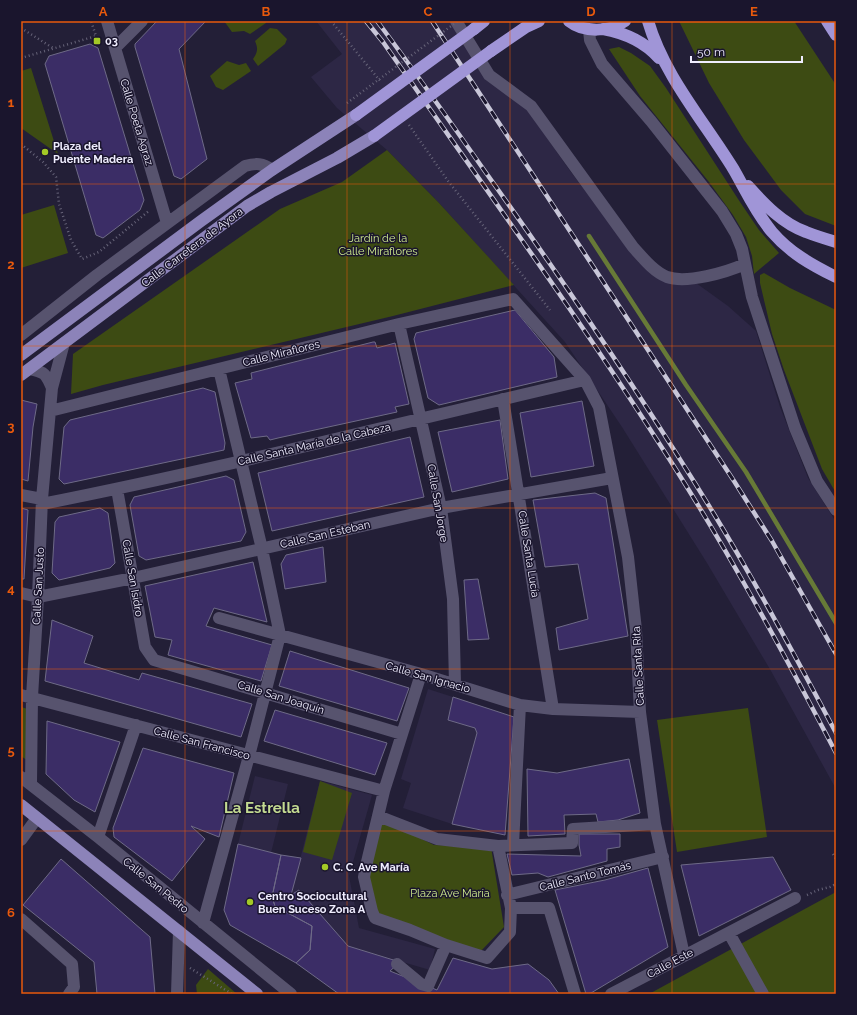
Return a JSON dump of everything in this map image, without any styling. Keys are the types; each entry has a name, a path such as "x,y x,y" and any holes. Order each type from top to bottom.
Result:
{"highway":[{"path":"356,115 484,21"},
{"path":"374,136 491,51 539,21"},
{"path":"570,21 589,30 603,29 625,21"},
{"path":"648,21 666,66 734,170 754,208 772,232 794,254 836,276"},
{"path":"827,21 836,35"},
{"path":"603,29 630,36 641,42 647,46 666,66"},
{"path":"734,170 765,205 781,218 805,232 836,242"}],"main road":[{"name":"Calle Carretera de Ayora","path":"21,355 121,279 272,170 356,115"},
{"name":"Calle Carretera de Ayora","path":"25,372 247,206 330,162 374,136"},
{"name":"Calle San Pedro","path":"21,805 257,994"}],"street":[{"name":"Calle Poeta Agraz","path":"108,21 167,223"},
{"path":"116,48 142,21"},
{"path":"457,21 489,75 531,106 633,247 657,271 668,277 695,279 736,268 745,264"},
{"path":"589,30 590,40 602,64 651,122 722,211 736,234 742,249 754,305 795,428 817,481 836,510"},
{"path":"21,335 97,275 245,166 256,164 265,165 272,170"},
{"name":"Calle Miraflores","path":"50,411 400,324 513,299"},
{"name":"Calle Santa Rita","path":"513,299 585,380 599,407 628,557 636,630 640,712 655,824 684,955"},
{"name":"Calle San Jorge","path":"400,324 441,508 453,599 455,684"},
{"name":"Calle San Justo","path":"26,781 27,696 38,597 42,502 52,388 64,343"},
{"path":"203,923 250,756 280,635 262,549 219,369"},
{"path":"25,372 42,372 45,374 52,388"},
{"name":"Calle Santa María de la Cabeza","path":"42,502 117,489 585,380"},
{"name":"Calle Santa Lucía","path":"503,399 553,709"},
{"name":"Calle San Esteban","path":"38,597 133,578 441,508 612,478"},
{"name":"Calle San Isidro","path":"117,489 145,647 154,660 159,662"},
{"path":"21,495 42,502"},
{"path":"21,593 38,597"},
{"name":"Calle San Ignacio","path":"219,618 421,674 520,705 553,709 640,712"},
{"name":"Calle San Joaquín","path":"159,662 402,734"},
{"path":"421,674 384,790 364,877 372,911 376,918 446,945 487,958 510,932 511,908 507,895 498,846"},
{"name":"Calle San Francisco","path":"27,696 250,756 384,790"},
{"path":"513,845 520,705"},
{"path":"98,837 136,725"},
{"name":"Calle San Pedro","path":"26,781 98,837 291,994"},
{"path":"378,816 437,839 498,846 572,843 573,829 655,824"},
{"path":"21,840 37,818"},
{"name":"Calle Santo Tomás","path":"507,895 662,857"},
{"name":"Calle Este","path":"612,994 684,955 729,934 795,898"},
{"path":"511,908 549,908 575,994"},
{"path":"21,919 72,964 74,987 69,994"},
{"path":"177,994 179,932"},
{"path":"729,934 763,994"},
{"path":"397,964 421,984 428,986 446,945"}],"path":[{"path":"21,58 96,36 91,21"},
{"path":"331,21 378,77"},
{"path":"347,103 457,21"},
{"path":"21,28 53,48"},
{"path":"415,134 448,181 550,310"},
{"path":"21,144 43,162 56,177 59,204 71,240 82,258 99,252 151,210"},
{"path":"833,854 836,858"},
{"path":"795,898 809,895 818,890 836,884"}],"shaded area":[{"path":"316,21 449,21 485,75 524,105 568,168 639,263 696,283 728,306 756,331 780,407 808,478 836,522 836,789 771,671 707,563 622,427 565,342 439,203 387,150 337,108 311,77 342,54"},
{"path":"428,689 453,697 448,720 475,728 477,733 452,824 403,808 411,783 401,779"},
{"path":"255,776 288,784 271,853 238,844"},
{"name":"C. C. Ave María","path":"320,781 372,795 349,876 359,928 435,949 430,970 348,946 299,891 291,895"}],"green space":[{"path":"224,21 266,21 266,23 250,34 244,31 232,32"},
{"path":"679,21 794,21 836,85 836,226 805,214 781,190 744,140 709,83"},
{"path":"270,28 277,29 287,39 285,44 258,66 253,59 257,50 255,41"},
{"path":"619,47 650,66 759,230 779,253 754,274 752,256 746,237 733,215 709,182 640,96 609,49"},
{"path":"227,61 239,65 246,63 251,71 223,90 216,87 210,76"},
{"path":"31,68 58,154 21,128 21,71"},
{"name":"Jardín de la Calle Miraflores","path":"387,150 439,203 514,285 71,394 73,354 280,209 342,182"},
{"path":"54,205 68,253 21,268 21,215"},
{"path":"764,273 790,288 836,310 836,493 822,469 784,370 772,334 760,283 760,275"},
{"path":"21,707 28,709 28,761 21,756"},
{"path":"748,708 767,837 677,852 657,720"},
{"path":"320,781 352,793 332,860 303,852"},
{"name":"Plaza Ave María","path":"379,818 434,845 491,847 504,927 480,952 375,913 368,871"},
{"path":"836,892 836,994 649,994"},
{"path":"208,969 237,994 197,994 196,985"}],"building":[{"path":"157,21 206,21 179,49 207,159 181,179 174,176 135,47 135,44"},
{"path":"90,44 98,48 144,200 140,210 103,238 96,235 45,64 49,56"},
{"path":"515,310 554,357 557,377 439,405 428,398 414,339 416,333"},
{"path":"375,342 377,348 395,343 409,404 395,407 397,412 270,440 267,436 251,438 235,383 252,379 251,373"},
{"path":"203,388 215,392 225,443 224,450 64,484 59,479 64,427 70,420"},
{"path":"21,400 37,404 33,427 28,481 21,479"},
{"path":"582,401 594,466 531,477 520,413"},
{"path":"500,420 508,479 452,492 438,432"},
{"path":"410,437 424,497 272,531 258,473"},
{"path":"226,476 234,480 246,532 241,541 146,560 139,556 130,505 134,497"},
{"path":"595,493 606,498 628,636 559,650 556,628 588,619 578,564 545,567 533,500"},
{"path":"21,508 28,510 24,579 21,579"},
{"path":"100,508 108,513 115,563 110,568 59,580 52,573 55,522 59,517"},
{"path":"323,547 326,582 285,589 281,564 286,555"},
{"path":"253,562 267,622 214,608 206,626 272,645 261,681 168,655 172,640 155,637 145,586"},
{"path":"478,579 489,639 468,640 464,580"},
{"path":"52,620 93,636 84,663 139,680 142,673 252,704 241,737 45,681"},
{"path":"290,651 409,688 397,721 279,686"},
{"path":"453,697 514,717 505,835 452,824 477,733 475,728 448,720"},
{"path":"275,710 387,743 375,775 264,741"},
{"path":"47,721 120,742 95,812 74,800 46,774"},
{"path":"143,748 234,773 219,837 191,826 205,839 172,881 114,837 113,828"},
{"path":"629,759 640,813 618,820 598,822 596,814 564,815 565,834 528,836 527,769 557,773"},
{"path":"579,834 620,834 620,847 607,849 607,861 548,877 538,873 512,875 507,854 581,856"},
{"name":"Centro Sociocultural Buen Suceso Zona A","path":"238,844 281,855 272,897 275,906 312,926 310,950 296,963 230,925 224,910"},
{"path":"281,855 301,858 291,895 299,890 348,946 400,962 390,971 437,990 453,958 492,969 528,964 549,980 559,994 339,994 296,963 310,950 312,926 275,906 272,897"},
{"path":"773,857 791,890 699,936 681,865"},
{"path":"61,859 150,937 155,994 97,994 94,962 23,905"},
{"path":"648,868 668,947 591,993 586,994 555,890 605,880"}],"waterway":[{"path":"589,236 686,385 746,472 836,623"}],"railway":[{"path":"366,21 383,42 522,240 657,440 728,555 794,673 836,753"},
{"path":"377,21 544,254 659,426 746,568 836,733"},
{"path":"432,21 734,481 772,541 836,654"}],"place":[{"name":"03","path":"97,41"},
{"name":"Plaza del Puente Madera","path":"45,152"},
{"name":"C. C. Ave María","path":"325,867"},
{"name":"Centro Sociocultural Buen Suceso Zona A","path":"250,902"}],"district":[{"name":"La Estrella","path":"262,808"}]}
